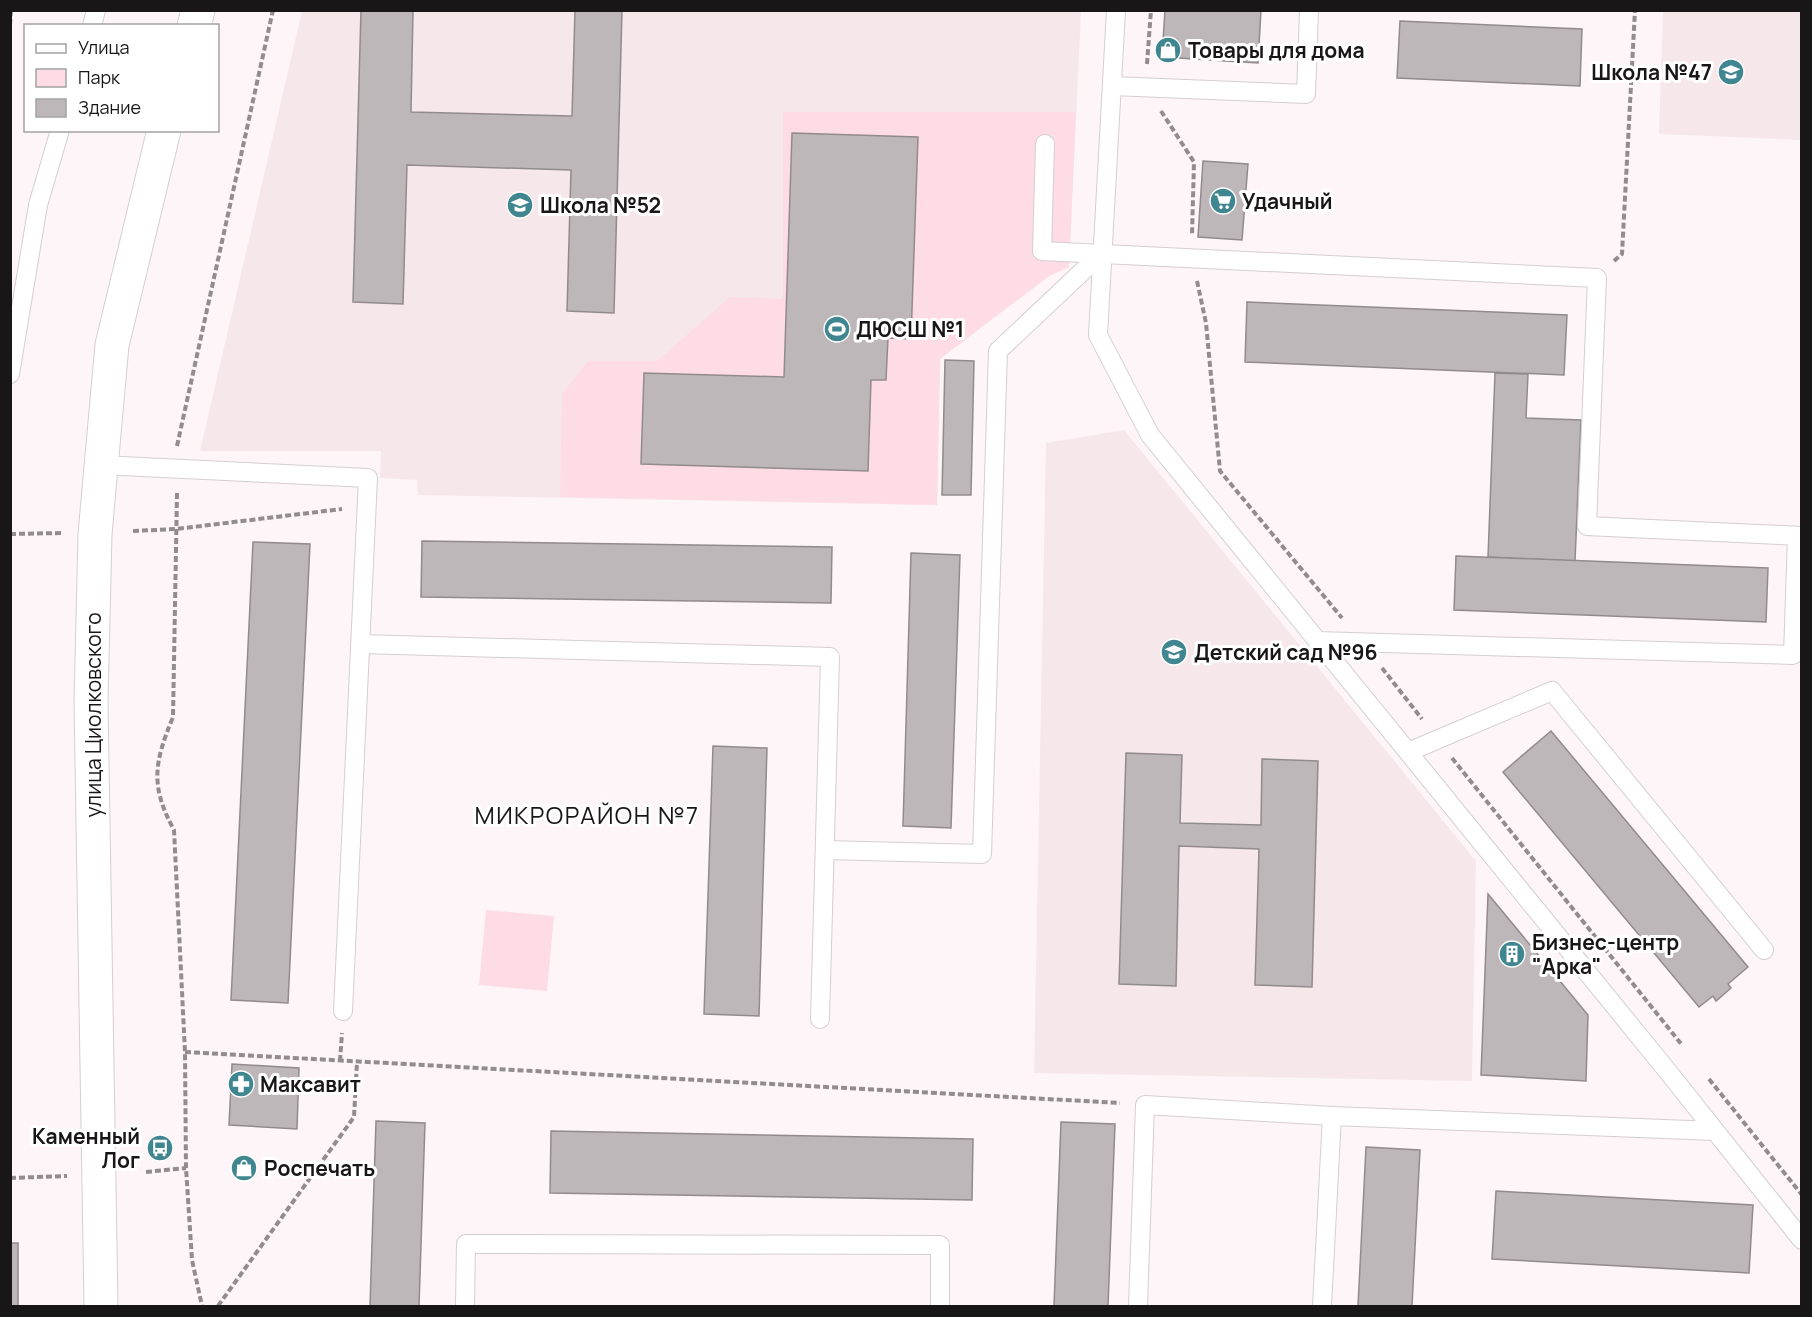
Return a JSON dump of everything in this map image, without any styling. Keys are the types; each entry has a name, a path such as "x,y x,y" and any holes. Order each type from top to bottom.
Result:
{"main road":[{"name":"улица Циолковского","path":"101,1306 91,702 95,534 112,345 164,132"}],"lane":[{"path":"1116,10 1098,335 1150,435 1802,1240"},
{"path":"1112,86 1306,94 1309,10"},
{"path":"10,374 38,205 59,132"},
{"path":"1045,144 1042,251 1102,252 1597,278 1587,526 1799,536 1793,655 1317,641"},
{"path":"825,850 982,854 998,351 1102,252"},
{"path":"101,465 368,478 343,1011"},
{"path":"360,644 830,657 820,1019"},
{"path":"1408,752 1552,691 1764,950"},
{"path":"1138,1306 1145,1104 1332,1116 1715,1131"},
{"path":"1322,1306 1332,1116"},
{"path":"465,1306 466,1244 940,1245 940,1306"}],"path":[{"path":"10,25 11,10"},
{"path":"202,1306 192,1260 186,1168 185,1052 174,830 163,810 156,778 161,745 173,717 177,440 273,10"},
{"path":"1597,278 1622,254 1635,10"},
{"path":"133,531 176,529 367,506"},
{"path":"10,534 69,533"},
{"path":"185,1052 1145,1104"},
{"path":"218,1306 354,1117 357,1062"},
{"path":"146,1172 186,1168"},
{"path":"10,1178 67,1176"}],"shaded area":[{"name":"Школа №52","path":"302,11 1081,11 1069,267 1049,276 940,359 937,505 418,495 417,480 380,478 381,451 200,451"},
{"name":"Школа №47","path":"1663,11 1801,11 1801,140 1659,134"},
{"name":"Детский сад №96","path":"1124,430 1476,861 1472,1081 1034,1073 1046,443"}],"green space":[{"name":"ДЮСШ №1","path":"783,112 1076,112 1069,267 1049,276 940,359 937,505 560,497 562,394 588,361 657,361 730,297 783,299"},
{"path":"486,910 554,916 547,991 479,985"}],"building":[{"path":"361,10 413,10 411,112 572,116 575,10 622,10 614,313 567,311 571,170 407,165 403,304 353,302"},
{"path":"1165,10 1261,10 1258,63 1162,57"},
{"path":"1400,21 1582,29 1580,86 1397,78"},
{"path":"792,133 918,137 911,339 888,338 886,380 871,380 868,471 641,464 644,373 784,377"},
{"name":"Удачный","path":"1203,161 1248,164 1242,240 1198,237"},
{"path":"1247,302 1567,315 1564,375 1245,362"},
{"path":"945,360 974,361 971,495 942,495"},
{"path":"1495,373 1528,374 1526,418 1581,420 1575,561 1488,557"},
{"path":"422,541 832,547 831,603 421,597"},
{"path":"253,542 310,544 288,1003 231,1000"},
{"path":"911,553 960,555 951,828 903,826"},
{"path":"1456,556 1768,568 1766,622 1454,610"},
{"path":"1551,731 1748,967 1728,984 1731,988 1716,1001 1713,996 1699,1007 1503,772"},
{"path":"713,746 767,748 759,1016 704,1014"},
{"path":"1126,753 1182,755 1180,823 1261,825 1262,759 1318,761 1312,987 1255,985 1259,849 1179,846 1176,986 1119,984"},
{"name":"Бизнес-центр \"Арка\"","path":"1488,894 1588,1015 1586,1081 1481,1075"},
{"path":"232,1064 299,1068 297,1129 229,1125"},
{"path":"376,1121 425,1123 419,1306 370,1306"},
{"path":"1061,1122 1115,1124 1108,1306 1054,1306"},
{"path":"551,1131 973,1139 972,1200 550,1193"},
{"path":"1366,1147 1420,1150 1412,1306 1358,1306"},
{"path":"1496,1191 1753,1205 1749,1273 1492,1259"},
{"path":"10,1243 18,1243 18,1306 10,1306"}],"place":[{"name":"Товары для дома","path":"1168,50"},
{"name":"Школа №47","path":"1731,72"},
{"name":"Удачный","path":"1223,201"},
{"name":"Школа №52","path":"520,205"},
{"name":"ДЮСШ №1","path":"837,329"},
{"name":"Детский сад №96","path":"1174,652"},
{"name":"Бизнес-центр \"Арка\"","path":"1512,954"},
{"name":"Максавит","path":"241,1084"},
{"name":"Каменный Лог","path":"160,1148"},
{"name":"Роспечать","path":"244,1168"}],"district":[{"name":"МИКРОРАЙОН №7","path":"587,814"}]}
